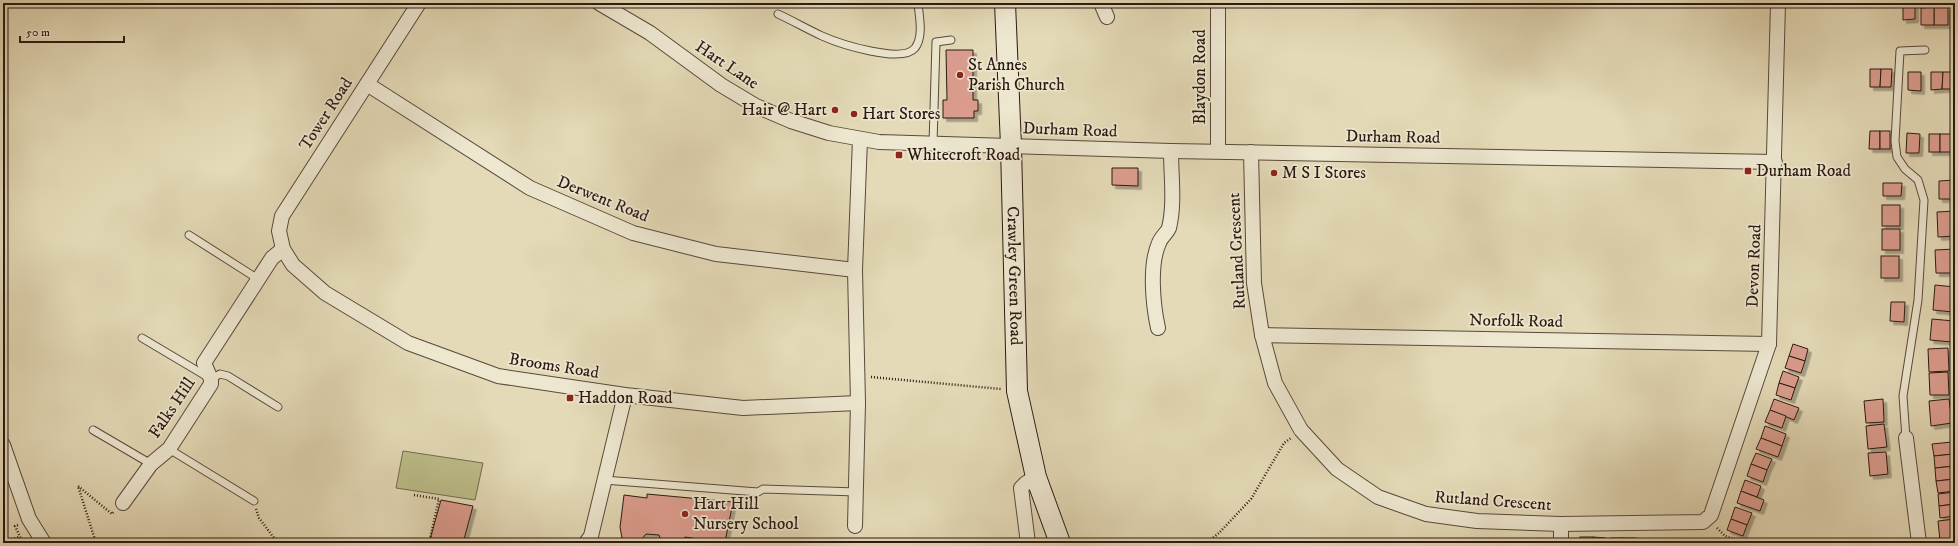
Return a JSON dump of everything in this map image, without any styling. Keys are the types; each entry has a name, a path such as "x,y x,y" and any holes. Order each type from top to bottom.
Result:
{"street":[{"name":"Tower Road","path":"283,249 279,231 282,216 419,3"},
{"name":"Hart Lane","path":"599,3 650,33 721,85 756,106 808,127 879,142 1011,146"},
{"name":"Crawley Green Road","path":"1005,3 1011,146 1018,391 1036,477 1060,543"},
{"path":"1101,3 1107,17"},
{"name":"Blaydon Road","path":"1218,3 1218,151"},
{"name":"Devon Road","path":"1708,519 1711,515 1770,344 1778,3"},
{"name":"Derwent Road","path":"367,84 530,188 633,233 716,254 855,270"},
{"path":"855,526 858,403 855,270 860,139"},
{"name":"Durham Road","path":"1011,146 1171,151 1775,162"},
{"path":"1158,328 1155,316 1153,280 1159,243 1168,229 1171,211 1171,151"},
{"name":"Rutland Crescent","path":"1251,152 1254,283 1262,335 1275,383 1301,430 1337,468 1378,496 1426,514 1477,521 1561,524 1698,523 1708,519"},
{"name":"Falks Hill","path":"123,503 151,464 169,449 211,384 211,379 204,363 272,258 283,249"},
{"name":"Brooms Road","path":"283,249 293,265 324,294 408,342 498,376 625,395 743,408 858,403"},
{"name":"Norfolk Road","path":"1262,335 1770,344"},
{"path":"586,543 591,536 625,395"},
{"path":"1906,438 1919,543"},
{"path":"3,445 29,519 44,543"},
{"path":"1028,543 1021,488 1036,477"},
{"path":"1561,524 1561,543"}],"lane":[{"path":"778,14 823,36 870,51 904,54 915,48 920,38 918,3"},
{"path":"933,144 936,42 951,40"},
{"path":"1906,438 1903,396 1918,300 1924,200 1918,180 1905,169 1897,157 1895,141 1900,51 1925,50"},
{"path":"189,235 258,279"},
{"path":"142,338 211,379 220,374 228,376 278,407"},
{"path":"94,430 151,464"},
{"path":"169,449 254,501"},
{"path":"604,480 758,492 763,489 857,492"}],"path":[{"path":"857,375 1018,391"},
{"path":"1206,543 1219,533 1251,499 1284,443 1301,430"},
{"path":"96,543 78,486 112,514 123,503"},
{"path":"414,495 439,499 429,543"},
{"path":"254,501 259,518 274,538 286,543"},
{"path":"1708,519 1725,536 1748,543"},
{"path":"15,526 23,543"},
{"path":"3,542 19,537"}],"green space":[{"path":"403,451 483,463 475,500 396,488"}],"building":[{"path":"1903,3 1915,3 1915,19 1903,20"},
{"path":"1934,7 1948,7 1948,25 1934,25"},
{"path":"1934,7 1934,25 1921,25 1921,8"},
{"path":"1952,7 1955,7 1955,24 1952,24"},
{"name":"St Annes Parish Church","path":"946,50 973,50 973,100 978,100 978,111 974,111 974,118 943,118 943,100 947,100"},
{"path":"1870,69 1881,69 1880,87 1870,87"},
{"path":"1881,69 1892,69 1891,87 1880,87"},
{"path":"1908,72 1921,72 1921,91 1908,90"},
{"path":"1931,72 1943,72 1942,89 1931,90"},
{"path":"1943,72 1954,72 1954,89 1942,89"},
{"path":"1870,131 1880,131 1880,149 1869,149"},
{"path":"1880,131 1890,131 1890,149 1880,149"},
{"path":"1907,133 1920,134 1919,153 1906,153"},
{"path":"1929,134 1940,134 1940,152 1929,152"},
{"path":"1940,134 1951,134 1951,152 1940,152"},
{"path":"1955,134 1955,151 1954,151"},
{"path":"1112,168 1138,168 1138,186 1112,185"},
{"path":"1955,180 1955,199 1939,199 1939,181"},
{"path":"1883,183 1902,183 1901,196 1883,196"},
{"path":"1882,205 1900,205 1900,226 1882,226"},
{"path":"1955,211 1955,236 1938,237 1937,212"},
{"path":"1882,229 1900,229 1900,250 1882,250"},
{"path":"1955,249 1955,273 1936,273 1935,250"},
{"path":"1881,256 1899,256 1899,278 1881,278"},
{"path":"1935,285 1955,287 1953,312 1933,310"},
{"path":"1891,302 1905,302 1904,322 1890,321"},
{"path":"1932,319 1954,321 1952,342 1930,340"},
{"path":"1793,344 1808,349 1805,361 1789,356"},
{"path":"1948,348 1949,371 1929,372 1928,349"},
{"path":"1789,356 1805,361 1801,373 1785,368"},
{"path":"1783,371 1799,377 1795,388 1779,383"},
{"path":"1948,372 1949,395 1930,395 1929,373"},
{"path":"1779,383 1795,388 1791,400 1776,395"},
{"path":"1774,399 1799,408 1794,420 1770,410"},
{"path":"1883,399 1884,422 1866,423 1864,401"},
{"path":"1949,399 1952,423 1931,426 1929,401"},
{"path":"1770,410 1786,416 1782,428 1765,422"},
{"path":"1884,424 1887,447 1868,449 1866,426"},
{"path":"1765,426 1786,434 1782,446 1761,438"},
{"path":"1761,438 1782,446 1778,457 1756,449"},
{"path":"1952,442 1953,454 1934,456 1932,444"},
{"path":"1886,452 1888,474 1870,476 1868,453"},
{"path":"1756,453 1772,459 1767,470 1751,464"},
{"path":"1953,454 1955,466 1935,468 1934,456"},
{"path":"1751,464 1767,470 1763,482 1747,476"},
{"path":"1955,466 1955,479 1936,481 1935,468"},
{"path":"1955,479 1955,491 1938,493 1936,481"},
{"path":"1745,480 1761,486 1757,497 1741,491"},
{"path":"1741,491 1764,500 1760,511 1737,503"},
{"path":"1955,492 1955,504 1939,506 1938,494"},
{"path":"647,494 733,502 725,542 699,543 698,539 685,537 682,543 662,543 659,535 646,534 640,541 630,543 622,538 620,527 624,495 647,498"},
{"path":"441,500 473,506 463,543 429,543"},
{"path":"1955,504 1955,516 1940,518 1939,506"},
{"path":"1735,507 1752,513 1747,525 1731,519"},
{"path":"1731,519 1747,525 1743,536 1727,530"},
{"path":"1955,519 1955,539 1940,541 1938,521"},
{"path":"1580,537 1593,537 1593,543 1580,543"},
{"path":"1593,537 1606,538 1606,543 1593,543"},
{"path":"1611,538 1623,538 1623,543 1611,543"},
{"path":"1623,538 1636,538 1636,543 1623,543"},
{"path":"1640,539 1652,539 1652,543 1640,543"},
{"path":"1652,539 1665,539 1665,543 1652,543"},
{"path":"1669,539 1681,539 1681,543 1669,543"},
{"path":"1681,539 1694,539 1694,543 1681,543"},
{"path":"1698,540 1710,540 1710,543 1698,543"},
{"path":"1710,540 1723,540 1723,543 1710,543"}],"place":[{"name":"St Annes Parish Church","path":"960,75"},
{"name":"Hair @ Hart","path":"835,110"},
{"name":"Hart Stores","path":"854,114"},
{"name":"Whitecroft Road","path":"899,155"},
{"name":"Durham Road","path":"1748,171"},
{"name":"M S I Stores","path":"1274,173"},
{"name":"Haddon Road","path":"570,398"},
{"name":"Hart Hill Nursery School","path":"685,514"}]}
